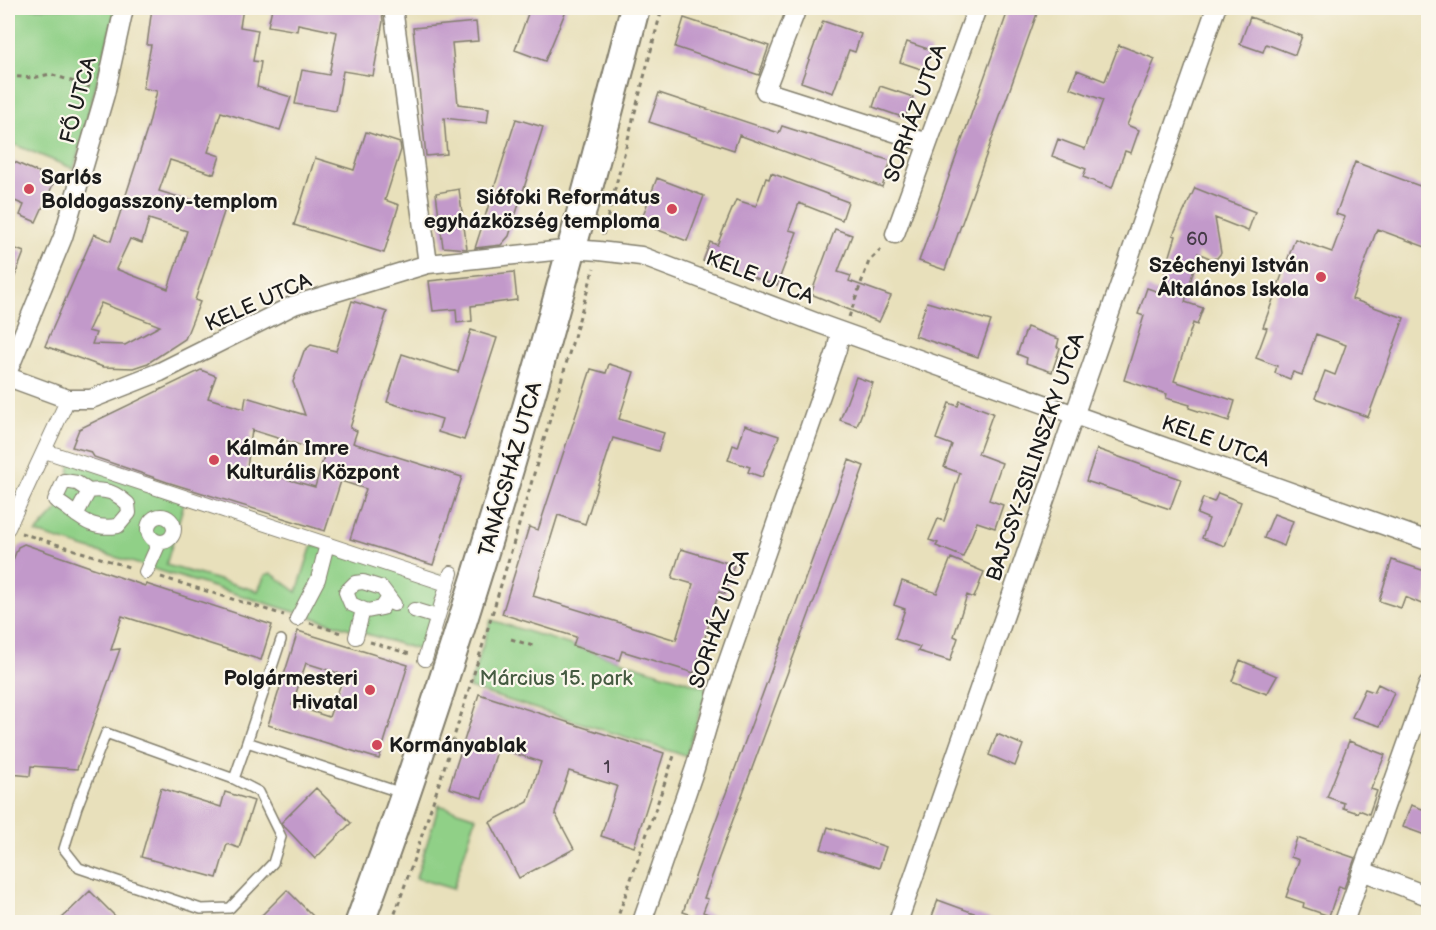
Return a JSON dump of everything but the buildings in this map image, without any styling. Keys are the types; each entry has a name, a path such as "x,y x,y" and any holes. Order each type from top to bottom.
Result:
{"main road":[{"name":"TANÁCSHÁZ UTCA","path":"360,922 407,794 477,581 573,249 635,8"}],"street":[{"name":"FŐ UTCA","path":"8,371 63,237 105,94 124,8"},
{"path":"393,8 428,264"},
{"path":"797,8 765,91 928,143"},
{"name":"SORHÁZ UTCA","path":"895,234 977,8"},
{"name":"BAJCSY-ZSILINSZKY UTCA","path":"898,922 1216,8"},
{"name":"KELE UTCA","path":"68,399 91,399 160,372 294,305 428,264 573,249 641,256 820,324 1428,541"},
{"name":"SORHÁZ UTCA","path":"642,922 695,768 718,690 837,349 840,331"},
{"path":"8,377 68,399 12,530"},
{"path":"45,450 378,561 449,579 425,659"},
{"path":"121,498 126,492 128,478"},
{"path":"64,481 77,483 89,491 106,490 121,498 128,504 129,513 118,526 102,528 76,515 55,500 64,481"},
{"path":"76,515 89,491"},
{"path":"146,572 159,543 151,539 147,528 154,518 163,516 168,503 166,491"},
{"path":"297,619 318,579 327,544"},
{"path":"372,584 378,561"},
{"path":"355,582 372,584 382,588 391,601 382,608 363,610 351,604 346,592 355,582"},
{"path":"356,637 363,610"},
{"path":"414,610 437,616"},
{"path":"1344,922 1428,685"},
{"path":"1362,871 1428,896"}],"lane":[{"path":"234,778 281,640"},
{"path":"106,733 234,778 259,792 281,837 273,863 230,908 201,909 79,868 64,849 77,807 106,733"},
{"path":"247,742 407,794"}],"path":[{"path":"8,76 33,78 50,74 105,94"},
{"path":"820,324 849,319 869,261 895,234"},
{"path":"12,530 425,659"},
{"path":"511,639 533,646"},
{"path":"392,922 433,806 472,681"},
{"path":"616,922 674,756"}],"green space":[{"path":"8,8 116,8 74,169 8,142"},
{"path":"67,454 187,493 166,565 258,591 265,575 271,573 297,592 312,545 452,578 429,653 36,533 66,500 70,467"},
{"name":"Március 15. park","path":"491,620 708,688 686,756 469,688"},
{"path":"439,805 476,817 453,889 416,878"}],"place":[{"name":"Sarlós Boldogasszony-templom","path":"29,189"},
{"name":"Siófoki Református egyházközség temploma","path":"672,209"},
{"name":"Széchenyi István Általános Iskola","path":"1321,277"},
{"name":"Kálmán Imre Kulturális Központ","path":"214,460"},
{"name":"Polgármesteri Hivatal","path":"370,690"},
{"name":"Kormányablak","path":"377,745"}]}
